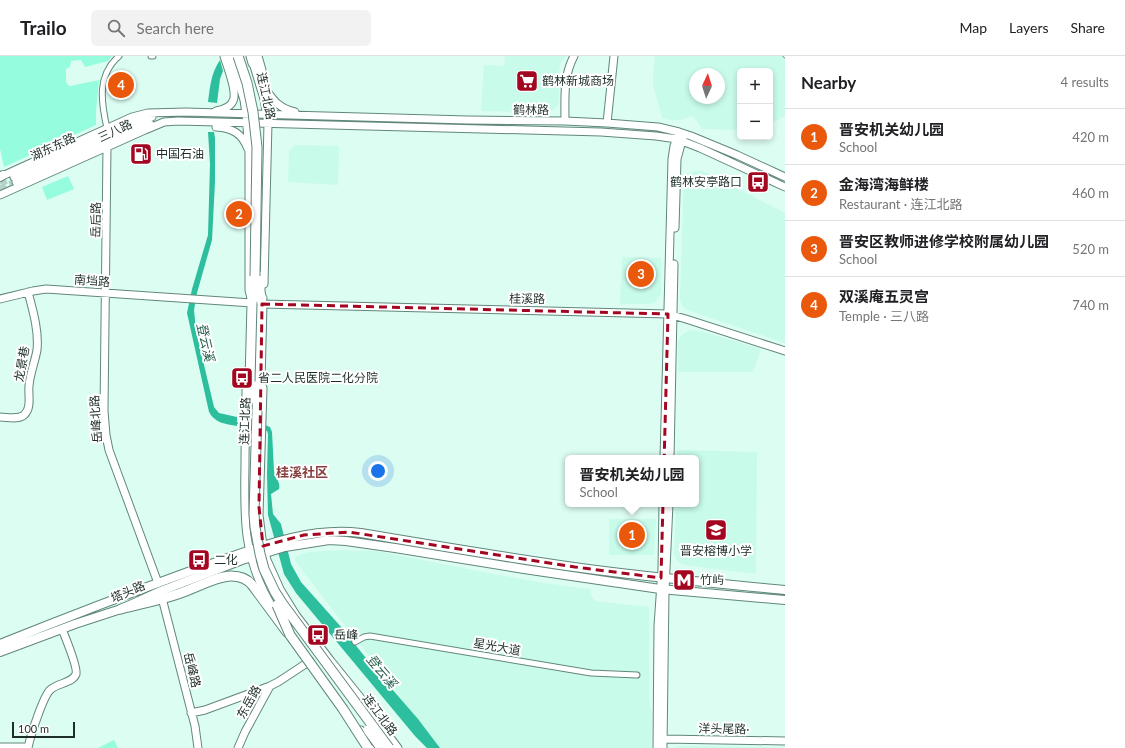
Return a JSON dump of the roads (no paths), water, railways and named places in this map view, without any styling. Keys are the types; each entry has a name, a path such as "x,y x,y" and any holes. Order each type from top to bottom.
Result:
{"highway":[{"path":"230,56 233,72"},
{"name":"连江北路","path":"238,56 254,112 257,158 257,276 262,304 260,381 251,413 254,514 257,540 264,569 275,592 389,748"},
{"name":"连江北路","path":"244,56 256,96 261,129 262,164 257,276 252,303 250,381 252,389 248,514 251,542 259,570 270,594 381,748"},
{"path":"121,609 178,594 223,577 239,577 248,581 290,635 343,709 368,748"},
{"path":"277,605 290,635"}],"main road":[{"path":"224,56 233,72 244,100 248,123 249,290 252,303"},
{"path":"565,121 566,78 574,56"},
{"path":"607,122 614,56"},
{"path":"254,58 268,123 264,291 262,304"},
{"path":"205,112 224,109 237,97 238,90 233,72"},
{"path":"233,72 235,92 233,102"},
{"path":"259,81 275,102 281,107 286,110 311,116"},
{"name":"三八路","path":"1,176 140,114 205,112 267,115"},
{"name":"湖东东路","path":"164,122 144,125 132,129 15,179 137,121 167,113"},
{"name":"鹤林路","path":"267,115 607,122 658,127 682,133 737,155 785,177"},
{"name":"三八路","path":"2,192 164,122 268,123 601,132 656,136 679,140"},
{"path":"193,122 204,126 232,130 242,137 249,153"},
{"path":"664,455 677,160 679,140 682,133"},
{"path":"679,140 785,187"},
{"name":"岳后路","path":"106,294 107,147"},
{"name":"南垱路","path":"0,299 46,289 252,303"},
{"name":"龙景巷","path":"0,417 22,417 29,406 29,385 36,354 37,340 28,292"},
{"name":"岳峰北路","path":"106,294 104,403 106,435 109,450 158,583"},
{"name":"桂溪路","path":"262,304 670,314 785,351"},
{"path":"670,314 670,455"},
{"path":"260,381 263,388 259,514 264,550 278,586 292,609 398,748"},
{"path":"251,413 246,427 244,501 245,527 250,554 258,580 270,603 293,639 374,748"},
{"path":"663,507 664,578"},
{"path":"657,748 657,680 669,507"},
{"path":"264,550 281,540 304,535 326,532 349,532 575,568 785,590"},
{"path":"250,554 264,550 318,541 335,540 663,590 785,600"},
{"name":"塔头路","path":"0,644 158,583 250,554"},
{"name":"塔头路","path":"0,652 121,609 250,554"},
{"path":"663,590 663,748"},
{"name":"岳峰路","path":"162,598 195,726 198,748"},
{"path":"0,747 28,747 49,692 56,685 72,679 76,674 76,666 62,629"},
{"name":"东岳路","path":"238,748 270,686 310,661"},
{"path":"191,713 205,710 270,686"},
{"name":"洋头尾路·","path":"664,739 785,741"}],"street":[{"path":"107,128 102,103 103,86 109,67 119,56"},
{"name":"星光大道","path":"355,642 364,637 370,636 588,673 637,675"}],"waterway":[{"name":"登云溪","path":"236,423 244,424"}],"tunnel":[{"path":"0,183 14,177"},
{"path":"0,189 16,182"}],"place":[{"name":"鹤林新城商场","path":"527,81"},
{"name":"双溪庵五灵宫","path":"121,85"},
{"name":"中国石油","path":"141,154"},
{"name":"鹤林安亭路口","path":"758,182"},
{"name":"金海湾海鲜楼","path":"239,214"},
{"name":"晋安区教师进修学校附属幼儿园","path":"641,274"},
{"name":"省二人民医院二化分院","path":"242,378"},
{"name":"晋安榕博小学","path":"716,530"},
{"name":"晋安机关幼儿园","path":"632,535"},
{"name":"二化","path":"199,560"},
{"name":"竹屿","path":"684,580"},
{"name":"岳峰","path":"318,635"}],"district":[{"name":"桂溪社区","path":"302,472"}]}
